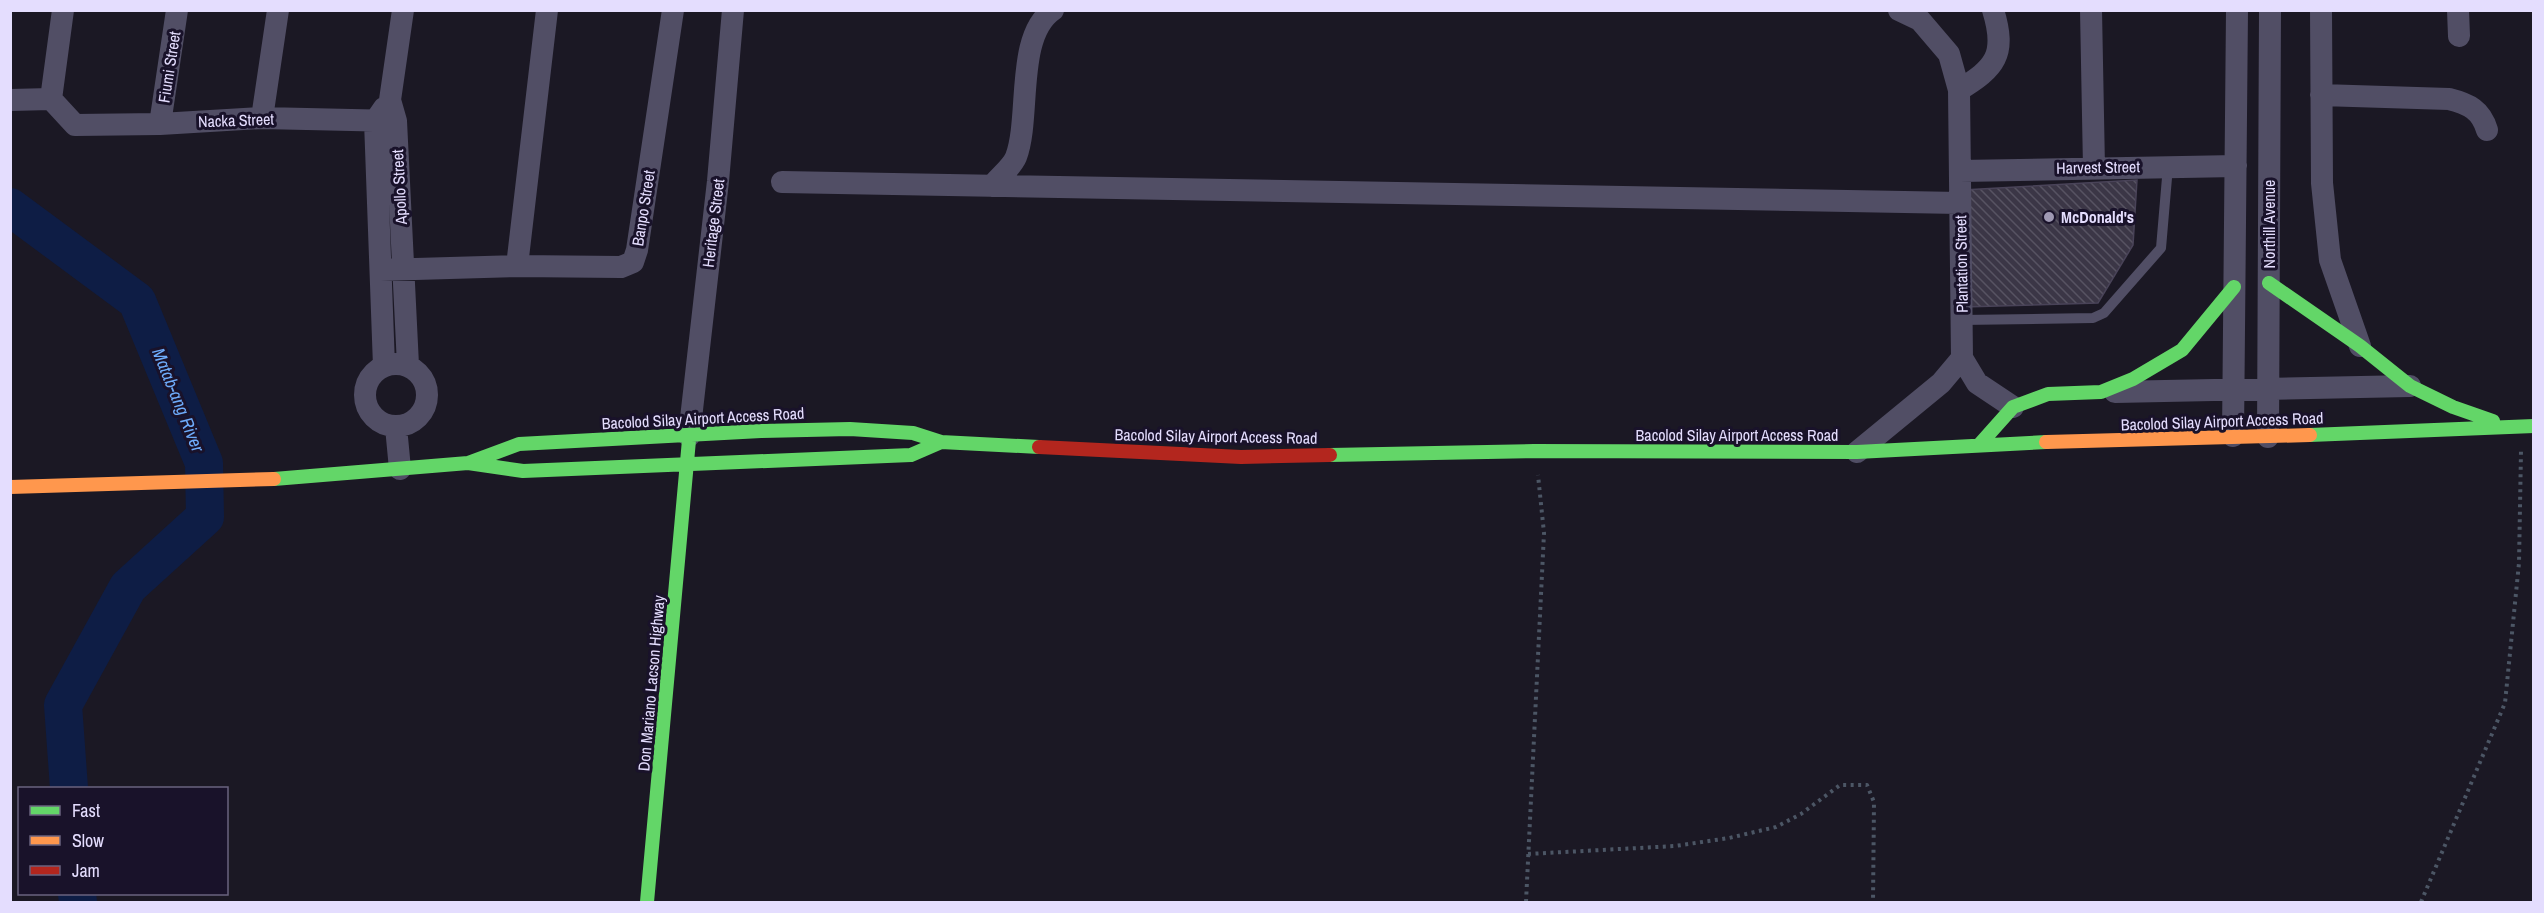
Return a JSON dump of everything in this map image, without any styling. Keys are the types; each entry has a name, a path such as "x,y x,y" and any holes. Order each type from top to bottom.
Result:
{"main road":[{"path":"2269,283 2360,346 2410,386 2453,407 2521,427"},
{"path":"1980,444 2013,407 2048,394 2101,392 2133,379 2182,350 2234,287"},
{"name":"Bacolod Silay Airport Access Road","path":"468,463 519,444 689,436 761,430 850,429 913,433 941,442 1242,457 1534,451 1857,452 1980,444 2233,436 2268,437 2521,427"},
{"name":"Don Mariano Lacson Highway","path":"647,903 689,436"},
{"name":"Bacolod Silay Airport Access Road","path":"10,487 291,478 468,463 523,471 609,466 686,466 911,455 941,442"}],"street":[{"path":"10,100 51,99 63,10"},
{"name":"Fiumi Street","path":"160,124 177,10"},
{"path":"262,118 278,10"},
{"name":"Apollo Street","path":"403,10 387,114 404,270 408,365"},
{"path":"517,266 547,10"},
{"name":"Banpo Street","path":"381,270 517,266 621,267 633,262 637,250 674,10"},
{"name":"Heritage Street","path":"689,436 718,181 733,10"},
{"path":"992,186 1015,160 1020,142 1032,39 1046,15 1053,10"},
{"name":"Plantation Street","path":"1899,10 1920,20 1949,54 1959,90 1962,358"},
{"path":"1959,90 1987,73 1997,57 1998,25 1994,10"},
{"path":"2091,10 2094,168"},
{"name":"Northill Avenue","path":"2233,436 2237,10"},
{"name":"Northill Avenue","path":"2268,437 2270,10"},
{"path":"2320,10 2322,183 2330,260 2360,346"},
{"path":"2458,10 2459,36"},
{"path":"2321,94 2449,99 2465,103 2477,111 2487,130"},
{"name":"Nacka Street","path":"51,99 75,125 160,124 387,114"},
{"path":"384,366 381,270 387,114"},
{"name":"Harvest Street","path":"1960,171 2236,166"},
{"path":"782,182 1960,203"},
{"path":"1857,452 1941,383 1962,358 1977,383 2013,407"},
{"path":"400,363 408,365 418,372 425,382 428,395 426,407 419,417 409,424 396,427 384,424 374,417 367,407 364,395 367,382 374,372 384,366 400,363"},
{"path":"2101,392 2410,386"},
{"path":"396,427 400,469"}],"lane":[{"path":"1961,320 2093,318 2104,313 2161,248 2168,166"}],"path":[{"path":"2421,903 2505,703 2520,563 2521,427"},
{"path":"1526,903 1544,534 1534,451"},
{"path":"1528,854 1675,846 1730,838 1776,827 1802,814 1840,785 1867,785 1874,802 1873,903"}],"building":[{"name":"McDonald's","path":"2137,180 2133,245 2098,303 1964,307 1963,190"}],"waterway":[{"name":"Matab-ang River","path":"10,207 137,301 204,463 205,517 128,587 63,705 69,787"},
{"name":"Matab-ang River","path":"77,895 78,902"}],"traffic: fast":[{"path":"2269,283 2360,346 2410,386 2453,407 2493,421"},
{"path":"1980,444 2013,407 2048,394 2101,392 2133,379 2182,350 2234,287"},
{"path":"2310,435 2534,426"},
{"path":"468,463 519,444 761,431 850,429 913,433 941,442 1039,447"},
{"path":"647,902 689,440"},
{"path":"274,479 468,463 523,471 911,455 941,442"},
{"path":"1330,455 1534,451 1857,452 2046,442"}],"traffic: slow":[{"path":"2046,442 2310,435"},
{"path":"10,487 274,479"}],"traffic: jam":[{"path":"1039,447 1241,457 1330,455"}],"place":[{"name":"McDonald's","path":"2049,217"}]}
